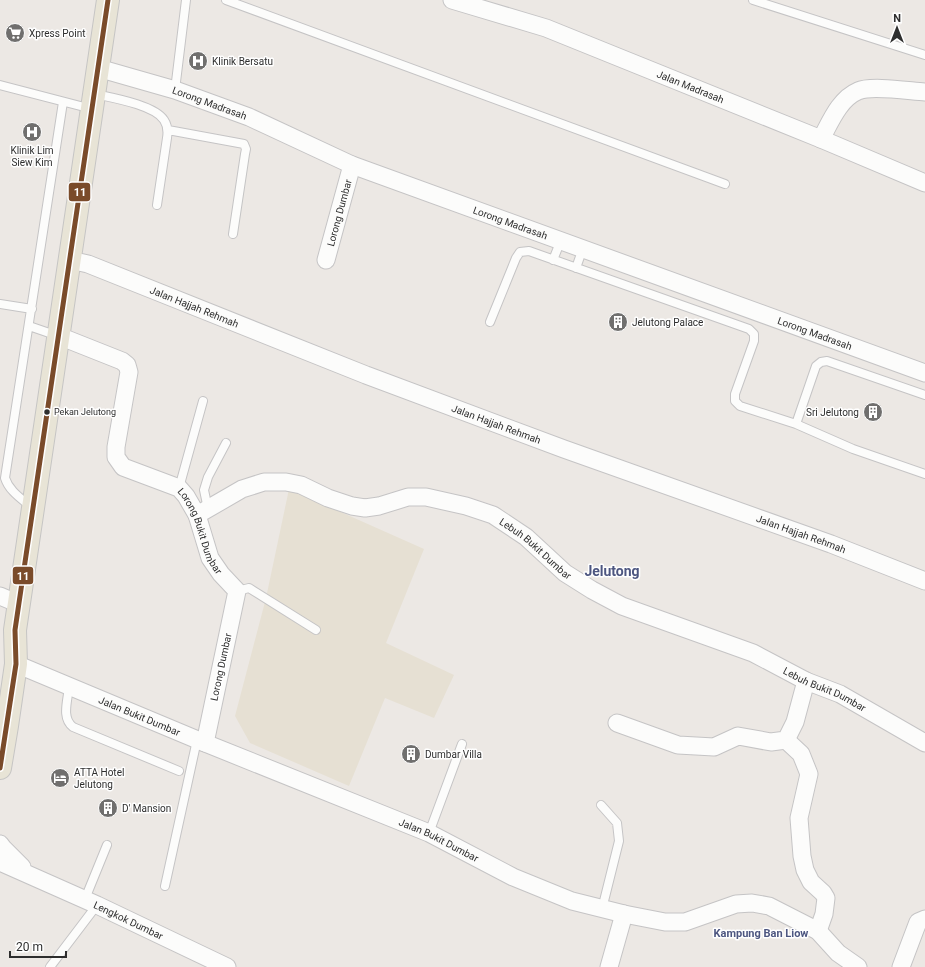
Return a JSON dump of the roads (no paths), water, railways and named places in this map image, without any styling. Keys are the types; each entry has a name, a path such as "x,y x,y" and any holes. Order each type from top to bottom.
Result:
{"main road":[{"path":"0,768 8,726 8,659 15,630 10,600 34,509 108,0"}],"street":[{"name":"Jalan Madrasah","path":"452,0 546,28 821,139 925,183"},
{"name":"Lorong Madrasah","path":"98,68 175,90 249,116 352,165 925,373"},
{"path":"821,139 836,112 848,97 857,91 868,88 925,92"},
{"name":"Lorong Dumbar","path":"326,260 352,165"},
{"name":"Jalan Hajjah Rehmah","path":"70,260 88,264 373,378 572,452 831,544 925,581"},
{"name":"Lorong Bukit Dumbar","path":"59,336 122,361 127,365 129,372 116,447 116,457 123,467 179,488 203,512 210,558 221,574 237,591"},
{"name":"Lebuh Bukit Dumbar","path":"203,512 242,488 264,482 286,482 301,485 328,498 352,506 365,508 379,506 408,497 426,497 466,506 493,515 526,537 565,573 622,606 753,653 806,681 840,694 925,743"},
{"name":"Lorong Dumbar","path":"201,741 237,591"},
{"name":"Jalan Bukit Dumbar","path":"8,659 201,741 429,833 513,877 572,901 624,914 665,922 685,922 736,904 752,903 769,906 818,931 835,960 858,967"},
{"path":"786,740 795,722 806,681"},
{"path":"617,723 678,745 714,747 738,736 771,742 786,740"},
{"path":"786,740 801,754 809,774 799,818 802,856 805,870 811,882 823,893 826,898 824,914 818,931"},
{"name":"Lengkok Dumbar","path":"0,844 2,848 30,874"},
{"name":"Lengkok Dumbar","path":"1,864 30,874 227,967"},
{"path":"609,967 624,914"},
{"path":"901,967 918,922 925,919"}],"lane":[{"path":"175,90 186,0"},
{"path":"226,0 725,184"},
{"path":"753,0 925,55"},
{"path":"0,84 64,102 93,102 150,109 164,120 168,130 157,205"},
{"path":"34,509 14,493 5,478 64,102"},
{"path":"168,130 244,144 246,149 233,234"},
{"path":"553,260 561,240"},
{"path":"576,268 583,248"},
{"path":"490,322 516,258 520,252 530,251 749,329 754,334 754,341 735,394 735,401 740,406 796,424 853,449 925,474"},
{"path":"0,304 32,309"},
{"path":"29,326 59,336"},
{"path":"796,424 816,366 821,362 826,361 925,395"},
{"path":"179,488 203,400"},
{"path":"203,512 204,490 208,477 226,443"},
{"path":"237,591 249,588 316,630"},
{"path":"69,686 66,714 69,724 141,760 179,771"},
{"path":"165,886 201,741"},
{"path":"429,833 462,744"},
{"path":"601,805 617,823 619,841 602,909"},
{"path":"50,967 91,902 107,844"}],"place":[{"name":"Xpress Point","path":"15,33"},
{"name":"Klinik Bersatu","path":"198,61"},
{"name":"Klinik Lim Siew Kim","path":"32,132"},
{"name":"Jelutong Palace","path":"618,322"},
{"name":"Pekan Jelutong","path":"47,412"},
{"name":"Sri Jelutong","path":"873,412"},
{"name":"Dumbar Villa","path":"411,754"},
{"name":"ATTA Hotel Jelutong","path":"60,778"},
{"name":"D' Mansion","path":"108,808"}],"district":[{"name":"Jelutong","path":"612,571"},
{"name":"Kampung Ban Liow","path":"761,933"}]}
